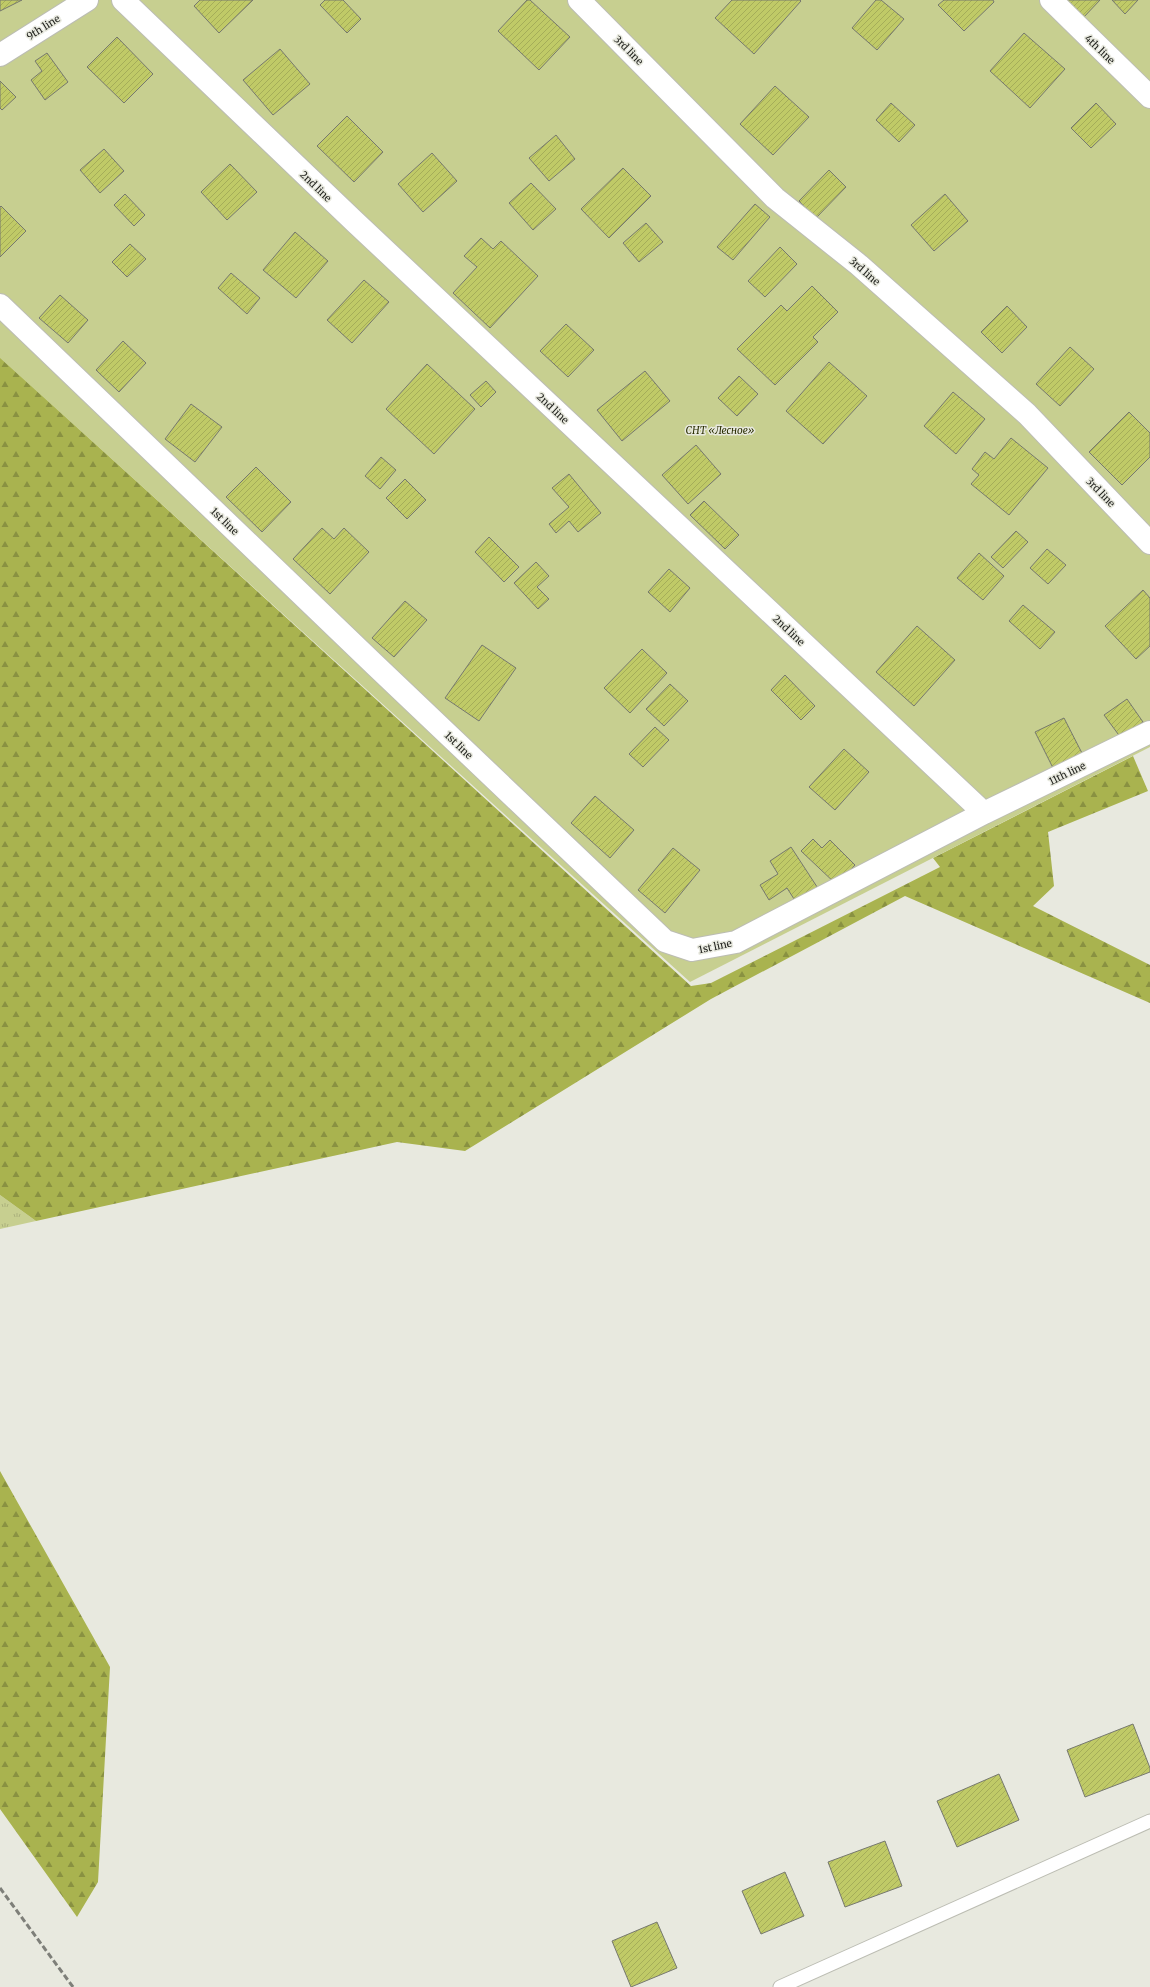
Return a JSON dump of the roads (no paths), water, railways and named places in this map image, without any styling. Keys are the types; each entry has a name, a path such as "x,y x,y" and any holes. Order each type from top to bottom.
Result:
{"street":[{"name":"9th line","path":"0,55 87,0"},
{"name":"2nd line","path":"123,0 360,228 984,813"},
{"name":"3rd line","path":"579,0 775,198 859,266 1027,414 1150,544"},
{"name":"4th line","path":"1051,0 1150,97"},
{"name":"1st line","path":"0,305 665,941 692,950 736,942 984,813"},
{"name":"11th line","path":"984,813 1150,732"}],"lane":[{"path":"780,1987 1150,1821"}],"railway":[{"path":"0,1888 73,1987"}],"park label":[{"name":"СНТ «Лесное»","path":"720,430"}]}
